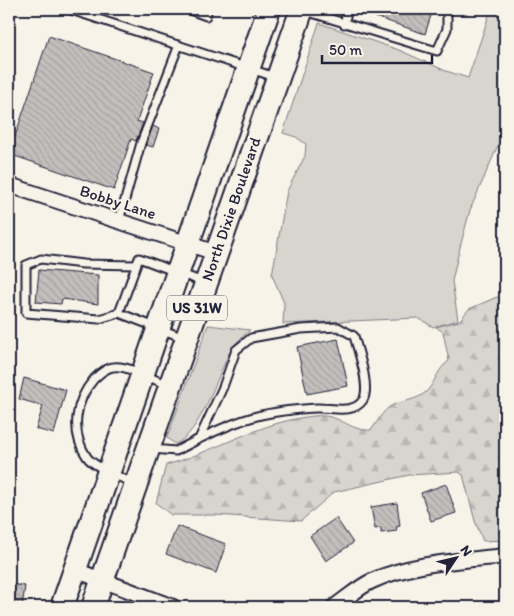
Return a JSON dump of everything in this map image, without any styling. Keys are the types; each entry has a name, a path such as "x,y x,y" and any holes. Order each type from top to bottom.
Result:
{"highway":[{"name":"North Dixie Boulevard","path":"62,607 269,9"},
{"name":"North Dixie Boulevard","path":"93,607 277,78 299,9"}],"street":[{"name":"Bobby Lane","path":"9,185 216,253"},
{"path":"334,607 370,582 386,575 435,564 505,556"},
{"path":"75,570 173,607"}],"lane":[{"path":"68,9 277,78"},
{"path":"187,9 206,16 208,9"},
{"path":"299,9 437,51 447,29 447,9"},
{"path":"344,24 348,9"},
{"path":"120,221 141,143 179,45"},
{"path":"119,313 139,258 206,283"},
{"path":"136,265 83,264 41,259 26,265 26,313 99,320 119,313 186,339"},
{"path":"149,448 176,451 235,421 272,410 319,407 347,409 357,406 363,399 366,387 354,336 338,327 301,329 251,338 236,350 223,387 199,439"},
{"path":"136,484 88,458 78,437 76,412 86,388 99,374 113,366 170,386"}],"green space":[{"path":"491,9 505,9 505,129 470,210 459,251 452,281 458,320 433,327 418,318 283,324 284,303 272,275 287,191 305,156 306,144 296,137 283,133 319,23 399,50 446,71 468,78"},
{"path":"497,297 505,300 505,540 483,541 475,521 463,475 459,472 409,475 334,492 301,521 216,515 171,515 156,503 166,465 257,430 295,419 323,416 338,419 356,428 371,430 388,408 419,397 427,391 442,367 449,361 443,332 436,327 459,321 469,309"},
{"path":"208,325 250,330 231,350 208,403 193,429 175,444 167,438"}],"building":[{"path":"359,9 433,9 425,34 358,11"},
{"path":"49,36 154,72 137,121 143,123 136,141 131,139 114,190 9,154"},
{"path":"153,126 159,129 153,147 146,145"},
{"path":"39,270 98,275 98,304 62,299 61,304 36,302"},
{"path":"338,339 348,386 307,394 297,347"},
{"path":"24,378 66,390 54,434 36,429 43,406 19,399"},
{"path":"446,484 456,513 431,521 421,493"},
{"path":"397,503 400,526 396,527 397,531 381,533 381,528 375,529 371,507"},
{"path":"336,518 353,543 326,561 310,536"},
{"path":"177,526 226,544 216,573 166,554"},
{"path":"9,584 25,586 22,607 9,607"}]}
